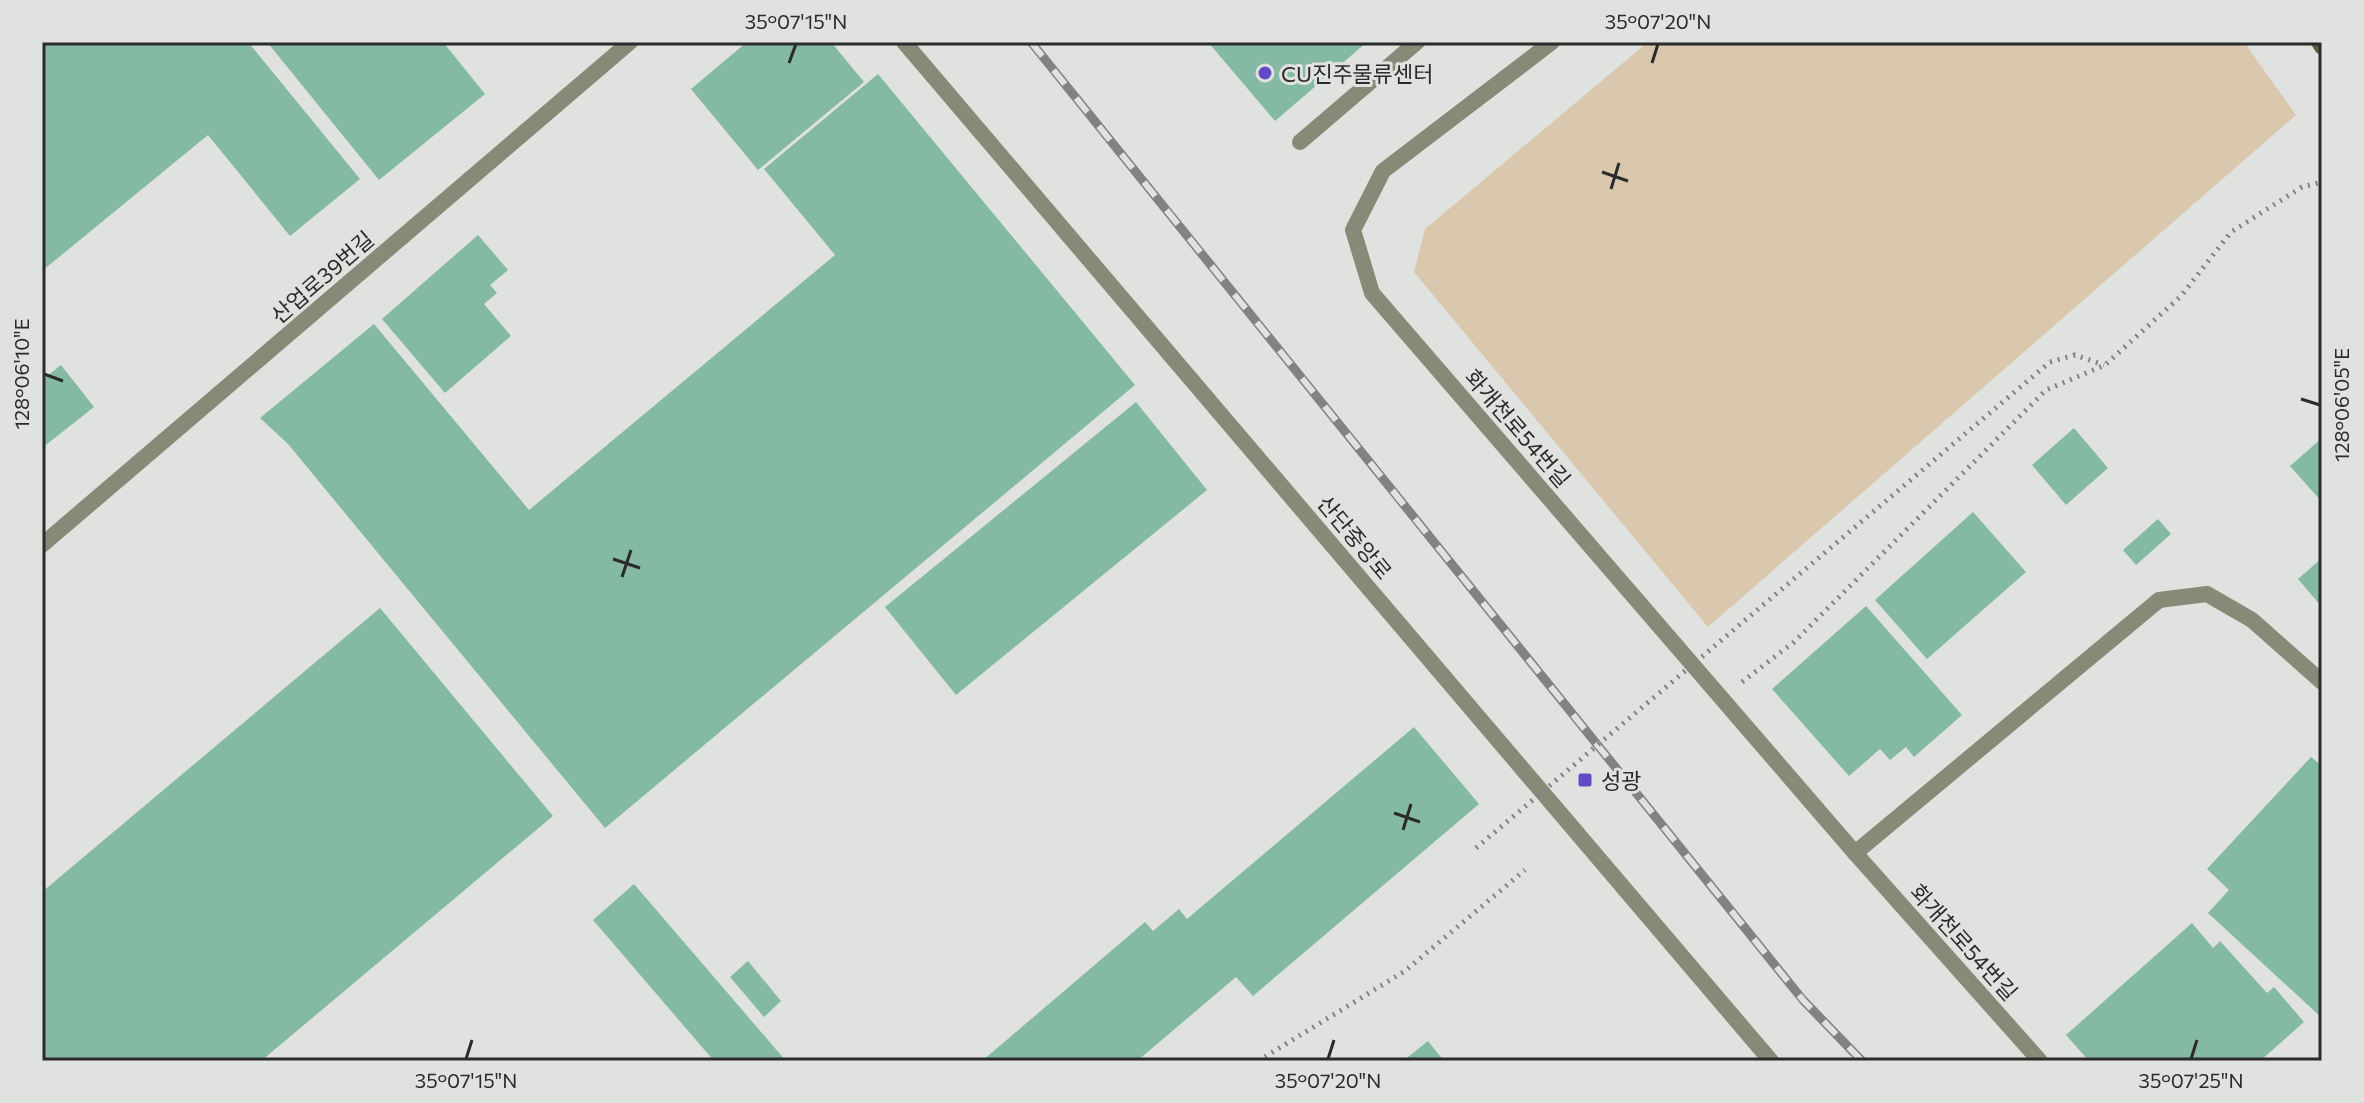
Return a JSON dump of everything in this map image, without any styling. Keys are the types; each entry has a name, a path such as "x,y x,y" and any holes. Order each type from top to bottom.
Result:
{"street":[{"name":"산업로39번길","path":"42,545 630,42"},
{"name":"산단중앙로","path":"904,42 1771,1061"},
{"path":"1300,142 1417,42"},
{"name":"화개천로54번길","path":"1552,42 1383,171 1353,230 1372,293 1855,853 2040,1061"},
{"path":"1855,853 2159,600 2207,594 2252,620 2322,682"}],"path":[{"path":"1741,683 1794,642 2046,390 2105,365 2181,296 2231,232 2302,187 2322,182"},
{"path":"1476,848 2050,362 2075,355 2105,365"},
{"path":"1258,1061 1405,971 1525,870"}],"shaded area":[{"path":"1648,42 2244,42 2296,115 1708,627 1414,272 1425,229"}],"building":[{"path":"42,42 248,42 360,179 290,236 208,135 42,271"},
{"path":"267,42 443,42 485,94 379,180"},
{"path":"747,42 831,42 864,82 758,170 691,89"},
{"name":"CU진주물류센터","path":"1208,42 1367,42 1275,121"},
{"path":"878,74 1135,385 605,828 288,444 260,418 374,324 529,510 835,255 764,169"},
{"path":"478,235 508,270 490,285 497,293 484,304 511,336 445,393 382,319"},
{"path":"61,365 94,407 42,448 42,380"},
{"path":"1136,402 1207,490 956,695 885,607"},
{"path":"2074,428 2108,468 2066,505 2032,465"},
{"path":"2322,438 2322,502 2290,466"},
{"path":"1973,512 2026,572 1927,659 1875,600"},
{"path":"2158,519 2171,534 2136,565 2123,550"},
{"path":"2322,558 2322,607 2298,579"},
{"path":"1866,606 1962,715 1914,757 1906,747 1890,760 1880,749 1849,776 1772,689"},
{"path":"380,608 553,816 261,1061 42,1061 42,892"},
{"path":"1414,727 1479,804 1253,996 1236,977 1137,1061 982,1061 1145,922 1153,931 1179,909 1187,919"},
{"path":"2311,757 2322,766 2322,1018 2208,913 2229,890 2207,869"},
{"path":"634,884 786,1061 714,1061 593,920"},
{"path":"2192,923 2213,948 2220,941 2267,993 2274,987 2304,1022 2260,1061 2089,1061 2066,1035"},
{"path":"748,961 781,1001 764,1017 730,977"},
{"path":"1428,1041 1444,1061 1403,1061"}],"railway":[{"path":"1031,42 1803,1000 1862,1061"}],"place":[{"name":"CU진주물류센터","path":"1265,73"},
{"name":"성광","path":"1585,780"}]}
